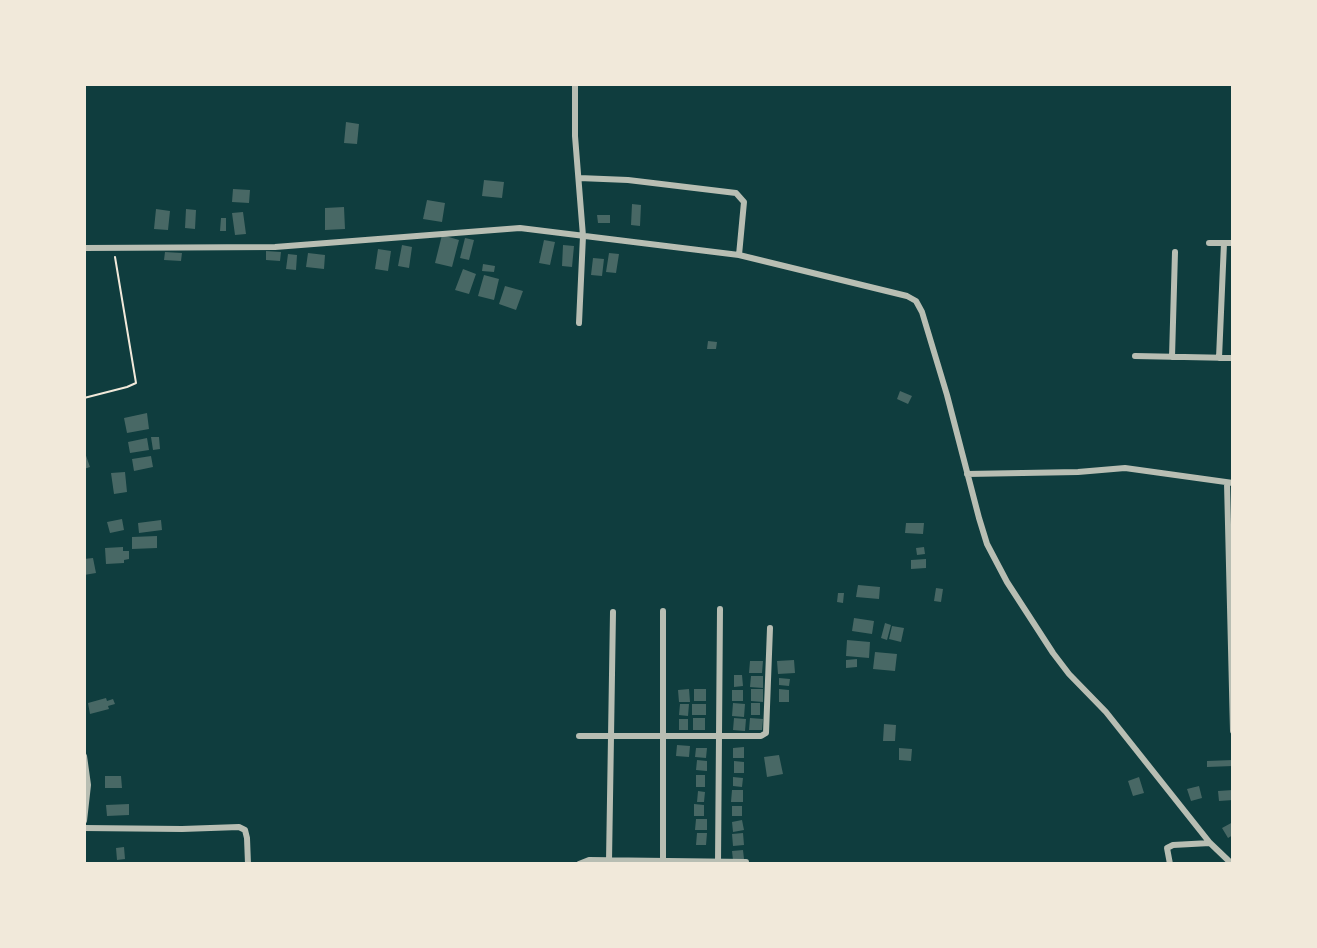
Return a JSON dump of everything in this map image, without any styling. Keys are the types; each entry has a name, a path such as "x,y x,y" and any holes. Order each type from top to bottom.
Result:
{"street":[{"path":"575,84 574,128 583,236 579,324"},
{"path":"579,178 628,180 736,193 744,202 739,255"},
{"path":"84,248 315,245 520,228 739,255 907,296 916,301 922,312 987,544 1007,582 1053,653 1106,712 1228,863"},
{"path":"1209,243 1233,243"},
{"path":"1219,358 1224,243"},
{"path":"1172,357 1175,252"},
{"path":"1135,356 1233,358"},
{"path":"967,474 1078,472 1125,468 1230,483 1233,731"},
{"path":"718,862 720,609"},
{"path":"663,611 663,862"},
{"path":"609,861 613,612"},
{"path":"579,736 761,736 766,734 770,628"},
{"path":"84,756 88,785 84,821"},
{"path":"84,828 239,827 245,830 247,838 248,864"},
{"path":"1170,864 1167,848 1173,845 1210,843"},
{"path":"579,864 589,860 746,862"}],"path":[{"path":"84,398 136,383 114,248"}],"building":[{"path":"346,122 359,124 357,144 344,143"},
{"path":"484,180 504,182 502,198 482,196"},
{"path":"233,189 250,190 249,203 232,202"},
{"path":"427,200 445,203 442,222 423,219"},
{"path":"632,204 641,205 640,226 631,225"},
{"path":"344,207 345,229 325,230 325,208"},
{"path":"156,209 170,211 168,230 154,229"},
{"path":"186,209 196,210 195,229 185,228"},
{"path":"243,212 246,234 235,235 232,213"},
{"path":"597,215 610,215 610,223 598,223"},
{"path":"221,218 226,218 226,231 220,231"},
{"path":"442,235 459,240 452,267 435,263"},
{"path":"465,238 474,240 469,260 460,258"},
{"path":"544,240 555,242 550,265 539,263"},
{"path":"402,245 412,247 409,268 398,266"},
{"path":"563,245 574,246 572,267 562,266"},
{"path":"378,249 391,251 388,271 375,269"},
{"path":"266,251 281,252 280,261 266,260"},
{"path":"165,252 182,253 181,261 164,260"},
{"path":"308,253 325,255 324,269 306,267"},
{"path":"609,253 619,254 616,273 606,272"},
{"path":"288,254 297,255 296,270 286,269"},
{"path":"593,258 604,259 602,276 591,275"},
{"path":"483,264 495,266 494,272 482,271"},
{"path":"463,269 476,274 469,294 455,290"},
{"path":"484,275 499,279 494,300 478,296"},
{"path":"505,286 523,291 516,310 499,304"},
{"path":"708,341 717,342 716,349 707,349"},
{"path":"900,391 912,396 908,404 897,399"},
{"path":"147,413 149,429 127,433 124,418"},
{"path":"151,437 159,437 160,449 153,450"},
{"path":"147,438 149,450 130,453 128,442"},
{"path":"84,450 90,467 84,469"},
{"path":"151,456 153,467 134,471 132,459"},
{"path":"125,472 127,492 114,494 111,473"},
{"path":"122,519 124,530 110,533 107,522"},
{"path":"161,520 162,530 139,533 138,523"},
{"path":"906,523 924,523 923,534 905,533"},
{"path":"157,536 157,548 132,549 132,537"},
{"path":"123,547 123,551 129,551 129,559 124,560 124,563 106,564 105,548"},
{"path":"924,547 925,554 917,555 916,548"},
{"path":"93,558 96,573 84,575 84,559"},
{"path":"926,559 926,568 911,569 911,560"},
{"path":"858,585 880,587 879,599 856,597"},
{"path":"936,588 943,589 941,602 934,601"},
{"path":"838,593 844,593 843,603 837,602"},
{"path":"854,618 874,621 872,634 852,631"},
{"path":"885,623 891,625 887,640 881,638"},
{"path":"892,626 904,628 901,642 889,639"},
{"path":"847,640 870,642 869,658 846,656"},
{"path":"875,652 897,654 895,671 873,669"},
{"path":"857,659 857,667 846,668 846,660"},
{"path":"794,660 795,673 778,674 777,661"},
{"path":"750,661 763,661 762,673 749,673"},
{"path":"734,675 742,675 743,686 734,687"},
{"path":"751,676 763,676 763,688 750,687"},
{"path":"779,678 790,679 789,686 779,685"},
{"path":"689,689 690,702 679,702 678,690"},
{"path":"694,689 706,689 706,701 694,701"},
{"path":"751,689 763,689 763,702 751,701"},
{"path":"779,689 789,690 789,702 779,702"},
{"path":"732,690 743,690 743,701 732,701"},
{"path":"106,698 107,701 113,699 115,704 108,706 109,709 90,714 88,703"},
{"path":"733,703 745,704 744,717 732,716"},
{"path":"751,703 760,703 760,715 751,715"},
{"path":"680,704 689,704 688,716 679,715"},
{"path":"692,704 706,704 706,715 692,715"},
{"path":"693,718 705,718 705,730 693,730"},
{"path":"734,718 746,719 745,731 733,730"},
{"path":"750,718 763,719 762,730 749,730"},
{"path":"679,719 688,719 688,730 679,730"},
{"path":"884,724 896,725 895,741 883,741"},
{"path":"677,745 690,746 689,757 676,756"},
{"path":"744,747 744,758 733,758 733,748"},
{"path":"696,748 707,748 706,758 695,757"},
{"path":"899,748 912,749 911,761 899,760"},
{"path":"779,755 783,774 767,777 764,757"},
{"path":"697,760 707,761 707,771 696,770"},
{"path":"1233,760 1233,766 1207,767 1207,761"},
{"path":"734,761 744,762 744,773 734,773"},
{"path":"696,775 705,775 705,787 696,787"},
{"path":"105,776 121,776 122,788 105,788"},
{"path":"733,777 743,778 742,787 733,786"},
{"path":"1139,777 1144,793 1133,796 1128,781"},
{"path":"1199,786 1202,798 1191,801 1187,789"},
{"path":"732,790 743,790 743,802 731,802"},
{"path":"1233,790 1233,800 1219,801 1218,791"},
{"path":"698,791 705,792 704,802 697,802"},
{"path":"129,804 129,815 107,816 106,805"},
{"path":"694,804 704,805 704,816 694,816"},
{"path":"732,806 742,806 742,816 732,816"},
{"path":"696,819 707,819 707,830 695,830"},
{"path":"742,820 744,830 733,832 732,822"},
{"path":"1233,822 1233,835 1228,838 1222,828"},
{"path":"697,833 707,833 706,845 696,845"},
{"path":"743,833 744,845 733,846 732,834"},
{"path":"124,847 125,859 117,860 116,848"},
{"path":"743,850 744,859 733,860 732,851"}]}
